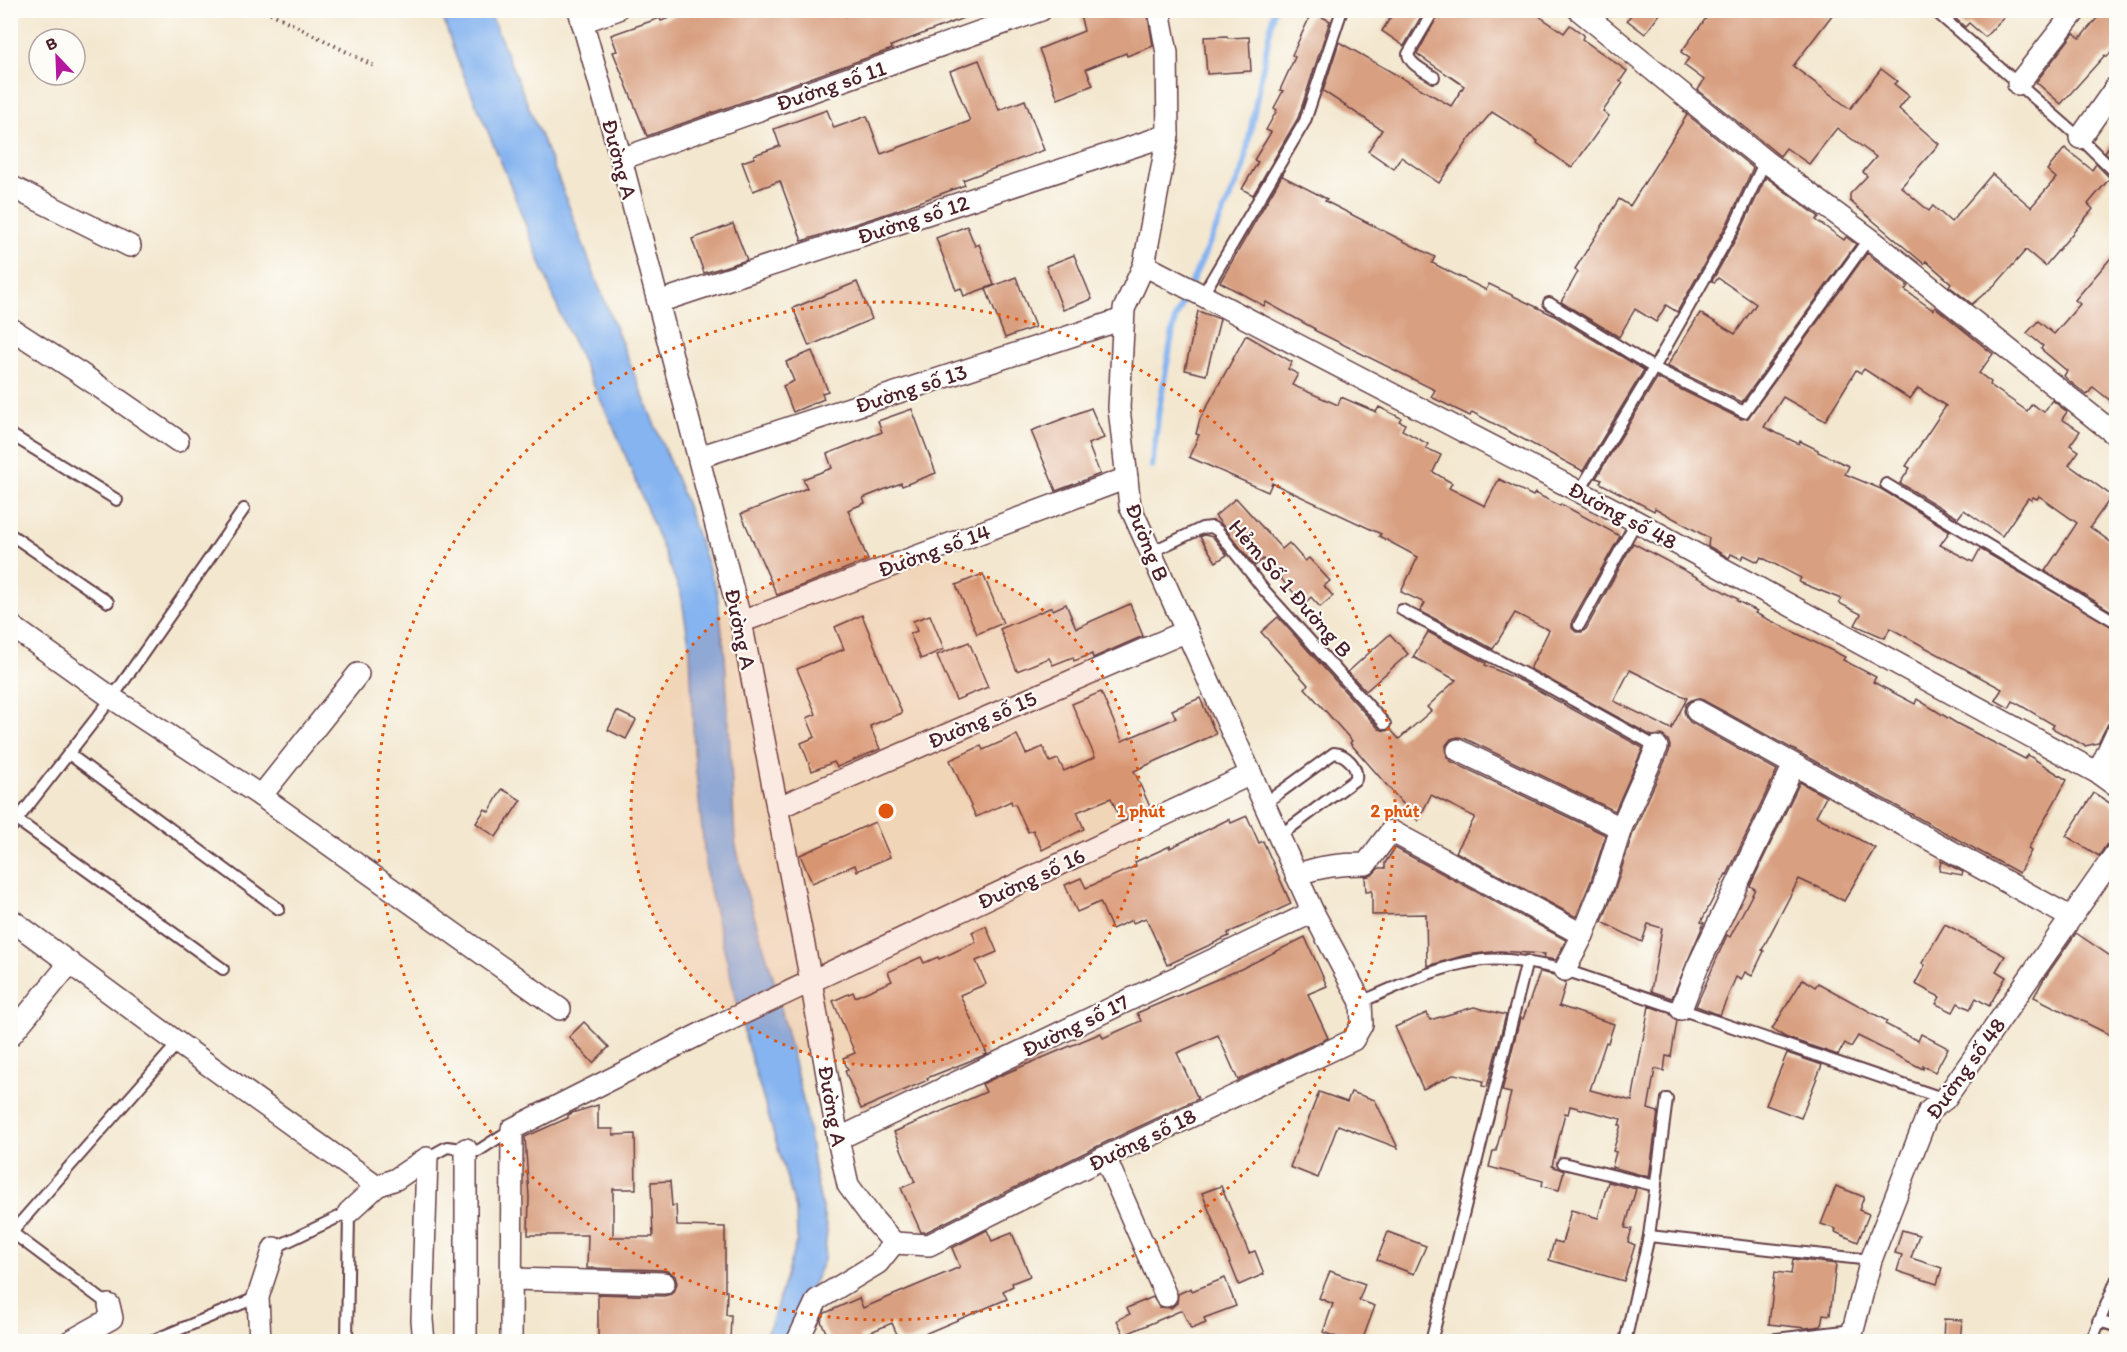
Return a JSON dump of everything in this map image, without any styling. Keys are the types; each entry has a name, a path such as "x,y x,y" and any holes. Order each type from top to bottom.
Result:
{"street":[{"path":"580,16 616,10"},
{"name":"Đường số 11","path":"621,159 1041,10"},
{"name":"Đường B","path":"1159,10 1167,53 1168,135 1144,266 1124,309 1123,319 1119,408 1130,506 1313,912 1361,1002"},
{"path":"2018,84 2076,10"},
{"path":"1592,14 1765,161 1869,238 2116,435"},
{"name":"Đường A","path":"580,16 621,159 741,622 811,981 838,1139 849,1185 873,1219 894,1243"},
{"path":"2080,138 2116,87"},
{"name":"Đường số 12","path":"658,302 1168,135"},
{"path":"10,186 130,246"},
{"name":"Đường số 48","path":"1144,266 1636,522 2098,773 2116,786"},
{"name":"Đường số 13","path":"699,457 1123,319"},
{"path":"10,328 178,441"},
{"name":"Đường số 14","path":"741,622 1127,478"},
{"path":"10,626 112,698 261,796 560,1009"},
{"name":"Đường số 15","path":"777,808 1187,631"},
{"path":"261,796 358,674"},
{"path":"1697,711 2070,917"},
{"path":"2098,773 2116,734"},
{"path":"1565,970 1583,935 1603,885 1621,828 1657,747"},
{"path":"1458,750 1621,828"},
{"path":"1681,1009 1697,968 1794,765"},
{"name":"Đường số 16","path":"512,1130 786,992 1251,774"},
{"path":"1296,875 1331,865 1366,864 1391,831 1583,935"},
{"name":"Đường số 48","path":"1852,1336 1871,1260 1929,1111 1945,1099 2116,853"},
{"name":"Đường số 17","path":"838,1139 1313,912"},
{"path":"10,919 177,1043 377,1186"},
{"path":"10,1036 70,963"},
{"name":"Đường số 18","path":"894,1243 929,1245 1105,1157 1353,1040 1362,1024 1361,1002"},
{"path":"511,1341 512,1130"},
{"path":"466,1149 466,1341"},
{"path":"1105,1157 1166,1296"},
{"path":"349,1212 377,1186 396,1179 426,1158"},
{"path":"424,1341 422,1320 426,1158"},
{"path":"797,1341 816,1300 878,1263 894,1243"},
{"path":"260,1341 258,1297 274,1248"},
{"path":"512,1279 664,1283"},
{"path":"69,1341 99,1334 112,1318 110,1305"}],"lane":[{"path":"1198,294 1305,121 1342,10"},
{"path":"1434,10 1408,54 1413,64 1434,77"},
{"path":"1934,10 2080,138 2116,173"},
{"path":"1579,492 1654,368 1734,227 1765,161"},
{"path":"1548,303 1654,368 1744,412 1869,238"},
{"path":"10,434 117,500"},
{"path":"1886,483 2116,622"},
{"path":"223,969 14,824 112,698 244,509"},
{"path":"1579,625 1636,522"},
{"name":"Hẻm Số 1 Đường B","path":"1151,552 1202,528 1212,527 1218,531 1264,591 1385,724"},
{"path":"10,534 108,602"},
{"path":"1402,610 1551,688 1657,747"},
{"path":"1264,804 1334,753 1341,754 1350,760 1357,774 1356,779 1279,837"},
{"path":"69,754 279,909"},
{"path":"1361,1002 1405,982 1443,969 1482,960 1527,961 1565,970 1945,1099"},
{"path":"1431,1341 1527,961"},
{"path":"110,1305 11,1231 177,1043"},
{"path":"1625,1341 1649,1236 1667,1099"},
{"path":"426,1158 447,1147 478,1150 512,1130"},
{"path":"1563,1163 1656,1186"},
{"path":"274,1248 349,1212 347,1341"},
{"path":"1649,1236 1871,1260"},
{"path":"2091,1341 2116,1281"},
{"path":"149,1341 258,1297"},
{"path":"2098,1322 2116,1326"},
{"path":"1768,1340 1852,1336"}],"path":[{"path":"265,10 376,67"}],"water":[{"path":"441,11 489,11 561,185 597,282 685,500 717,592 725,656 735,841 745,887 775,983 806,1113 815,1175 827,1231 824,1260 791,1341 761,1341 771,1325 797,1240 796,1209 747,1044 707,878 694,752 690,649 681,594 618,437 561,316 504,169 456,57"}],"building":[{"path":"690,10 844,10 846,16 860,10 979,10 979,12 891,46 892,49 647,136 613,52 617,51 611,35"},
{"path":"1079,10 1147,10 1153,46 1127,56 1126,53 1086,69 1093,85 1058,99 1039,49 1084,31"},
{"path":"1395,10 1425,10 1404,46 1382,31"},
{"path":"1441,10 1530,10 1564,33 1570,25 1584,35 1582,39 1627,71 1620,81 1623,83 1603,111 1609,116 1572,168 1537,143 1538,141 1492,112 1470,138 1439,183 1401,157 1394,169 1368,151 1382,130 1323,91 1339,42 1451,106 1464,86 1417,54"},
{"path":"1635,10 1663,10 1645,34 1627,20"},
{"path":"1712,10 1836,10 1793,66 1850,109 1881,69 1897,81 1894,84 1909,96 1899,109 1939,144 1901,187 1929,211 1933,206 1951,222 1992,174 2031,207 2056,178 2047,170 2065,148 2092,170 2096,164 2110,178 2088,204 2093,209 2045,266 2026,250 1998,282 1972,304 1949,286 1951,283 1926,261 1924,264 1850,201 1850,194 1867,176 1863,172 1876,157 1837,128 1809,164 1786,148 1780,156 1698,90 1704,80 1684,65 1689,58 1681,52"},
{"path":"1946,10 2011,10 1985,37 1969,23 1965,27"},
{"path":"2104,10 2116,10 2116,47 2107,57 2105,55 2061,104 2036,82 2074,33 2080,38"},
{"path":"1312,12 1330,21 1298,118 1253,195 1242,189 1258,162 1254,160 1271,132 1266,130 1277,110 1274,108 1283,91 1280,90 1295,57 1292,55"},
{"path":"1227,36 1228,38 1249,37 1251,71 1207,74 1204,37"},
{"path":"979,60 999,110 1025,100 1044,150 963,180 965,185 892,212 802,241 780,181 753,191 742,162 780,146 774,129 827,110 834,128 867,116 881,154 970,121 950,71"},
{"path":"1683,111 1753,168 1727,224 1677,312 1666,305 1656,322 1635,309 1619,337 1561,302 1578,272 1575,269 1619,199 1630,206 1687,115"},
{"path":"2116,137 2116,163 2105,152"},
{"path":"1285,170 1282,176 1327,199 1325,201 1435,257 1432,263 1486,290 1489,284 1553,315 1644,370 1583,471 1472,412 1470,416 1431,397 1435,390 1314,330 1266,302 1264,306 1220,282"},
{"path":"1766,177 1819,217 1816,220 1844,240 1846,237 1856,244 1742,402 1667,366 1700,313 1735,334 1756,304 1718,278 1715,282 1712,281 1741,230"},
{"path":"733,224 747,260 704,273 692,239"},
{"path":"967,226 975,246 979,244 994,285 964,296 961,288 956,290 936,238"},
{"path":"2116,252 2116,405 2093,387 2087,395 2068,380 2064,376 2067,371 2041,349 2043,346 2027,333 2038,321 2054,334 2080,304 2075,300"},
{"path":"1867,253 1908,286 1905,290 1933,310 1935,307 1993,354 1979,373 1991,382 1990,385 2027,411 2032,404 2044,412 2052,400 2067,412 2062,419 2080,431 2070,445 2079,451 2069,465 2112,496 2090,527 2116,546 2116,614 2045,571 2077,523 2039,496 2037,499 2028,498 2002,536 1964,510 1958,518 1900,483 1910,468 1906,466 1946,406 1918,388 1910,399 1864,369 1861,373 1856,370 1825,421 1783,397 1764,427 1799,444 1800,441 1849,466 1845,474 1881,489 1950,531 1940,545 1973,562 1980,549 2116,629 2116,722 2108,724 2098,743 2085,746 2052,728 2054,725 2013,701 2009,708 1995,700 2002,689 1890,628 1885,638 1855,625 1861,614 1839,603 1841,599 1799,582 1801,578 1761,557 1758,562 1744,555 1741,559 1731,554 1729,558 1708,546 1709,538 1655,508 1654,511 1600,483 1602,480 1596,478 1657,378 1741,419 1748,418"},
{"path":"1074,255 1092,299 1063,310 1046,266"},
{"path":"1016,277 1035,327 1005,338 986,289"},
{"path":"857,282 872,319 809,346 793,308"},
{"path":"1198,311 1220,319 1206,375 1185,370"},
{"path":"1246,335 1292,362 1288,369 1298,374 1292,385 1338,405 1341,397 1376,412 1379,407 1401,418 1399,421 1405,424 1402,430 1428,444 1426,448 1441,455 1433,472 1452,483 1449,488 1485,506 1499,479 1533,496 1535,493 1560,506 1561,504 1620,536 1572,621 1572,628 1576,632 1586,629 1633,543 1738,599 1737,601 1757,611 1755,613 1845,657 1843,660 1876,677 1873,682 1915,704 1917,699 1956,723 2025,759 2028,755 2067,780 2028,849 2031,851 2019,873 1703,700 1697,698 1691,700 1686,704 1684,711 1690,722 1777,770 1727,875 1701,922 1704,923 1672,998 1651,991 1662,928 1648,924 1642,942 1602,922 1633,833 1669,752 1668,740 1662,735 1652,736 1530,669 1549,630 1515,613 1493,649 1420,611 1425,603 1401,592 1418,557 1379,536 1381,534 1272,483 1268,492 1189,457 1199,435 1196,434 1200,419","holes":["1630,670 1687,698 1671,729 1614,701"]},
{"path":"812,351 828,391 822,393 824,399 793,412 783,386 794,381 786,362"},
{"path":"1091,408 1104,438 1088,444 1100,474 1056,491 1031,431"},
{"path":"912,409 936,473 902,486 901,483 863,498 865,503 848,510 868,560 777,595 741,514 807,488 803,479 832,468 827,454 882,432 878,421"},
{"path":"1236,498 1282,549 1289,543 1305,561 1309,558 1330,581 1324,586 1333,596 1320,607 1311,597 1304,604 1263,559 1255,566 1215,516"},
{"path":"1204,535 1213,537 1227,555 1216,562 1200,537"},
{"path":"983,574 1003,623 977,634 956,585"},
{"path":"1066,604 1076,628 1130,604 1143,636 1093,658 1092,654 1074,661 1073,657 1053,665 1049,658 1017,671 1000,629 1052,607 1053,610"},
{"path":"862,615 902,713 870,726 880,749 837,767 834,762 812,771 801,743 815,737 807,718 816,714 797,669 844,649 835,627"},
{"path":"930,615 944,649 921,659 910,634 917,631 913,621"},
{"path":"1278,617 1379,729 1386,731 1390,729 1399,739 1431,711 1427,707 1456,680 1413,657 1428,632 1486,663 1485,665 1523,682 1643,748 1615,811 1464,738 1451,739 1446,745 1447,757 1452,762 1606,835 1576,917 1456,852 1475,817 1431,795 1418,821 1350,743 1352,741 1305,688 1308,685 1261,632"},
{"path":"1390,634 1408,654 1366,691 1348,672"},
{"path":"969,642 988,687 956,700 937,655"},
{"path":"1101,692 1122,741 1176,718 1172,710 1200,698 1216,734 1134,771 1150,807 1121,821 1111,798 1077,812 1084,829 1042,850 1033,830 1028,832 1015,804 1012,805 1011,801 976,817 950,760 981,746 983,750 1017,735 1026,754 1043,747 1050,762 1058,759 1064,771 1095,757 1072,704"},
{"path":"617,711 636,720 626,739 608,730"},
{"path":"1800,782 1826,797 1816,816 1875,848 1844,901 1799,879 1762,950 1764,951 1752,976 1745,972 1741,980 1736,977 1720,1015 1696,1006 1727,935 1730,937 1755,889 1750,886"},
{"path":"502,789 521,800 496,837 476,823 485,809 489,812"},
{"path":"2094,793 2116,807 2116,840 2106,845 2099,856 2066,836"},
{"path":"1247,816 1259,843 1263,841 1291,904 1167,965 1146,918 1133,923 1132,920 1112,929 1100,902 1077,912 1065,885 1081,878 1086,888 1136,866 1135,862 1170,846 1170,848 1229,819 1231,823"},
{"path":"875,822 890,857 857,871 855,865 812,883 800,855"},
{"path":"1395,848 1566,940 1556,960 1544,958 1545,954 1500,951 1466,955 1427,966 1426,914 1372,915 1372,891 1366,892 1365,877 1372,875 1379,868 1385,868 1385,863"},
{"path":"1941,861 1963,872 1962,875 1939,871"},
{"path":"1945,924 2005,956 1996,971 2006,977 1989,1006 1976,998 1970,1009 1958,1003 1953,1012 1936,1004 1940,997 1915,984 1925,965 1922,963"},
{"path":"986,926 997,952 976,961 986,984 960,995 987,1054 927,1078 928,1080 861,1109 845,1071 848,1070 843,1058 855,1053 833,1001 853,992 855,997 892,981 888,972 921,957 924,963 938,957 939,959 976,942 972,932"},
{"path":"2076,933 2116,960 2116,1038 2034,997"},
{"path":"1305,937 1327,986 1308,994 1328,1038 1238,1080 1218,1035 1177,1053 1198,1099 926,1232 921,1232 901,1188 915,1182 894,1132 986,1092 982,1084 1101,1033 1103,1038 1141,1021 1137,1013 1241,969"},
{"path":"1540,972 1554,975 1559,981 1566,983 1559,1006 1614,1024 1590,1090 1632,1101 1649,1006 1669,1013 1677,1021 1671,1057 1666,1056 1664,1071 1655,1069 1648,1109 1658,1112 1649,1177 1612,1167 1616,1152 1613,1151 1621,1119 1570,1106 1568,1114 1565,1113 1552,1166 1564,1171 1559,1190 1542,1186 1543,1181 1489,1167 1493,1151 1496,1151 1511,1093 1502,1091 1520,1018 1523,1019"},
{"path":"1803,979 1815,987 1818,983 1887,1021 1885,1024 1918,1041 1921,1034 1948,1048 1935,1072 1923,1066 1923,1069 1858,1036 1851,1047 1845,1043 1838,1055 1785,1037 1772,1029"},
{"path":"1474,1007 1506,1015 1487,1087 1482,1086 1483,1081 1455,1074 1423,1089 1395,1027 1427,1013 1430,1020"},
{"path":"584,1022 609,1047 593,1063 569,1037"},
{"path":"1787,1053 1822,1065 1801,1118 1766,1105"},
{"path":"1319,1092 1347,1102 1351,1092 1375,1100 1398,1148 1338,1125 1318,1178 1290,1167"},
{"path":"598,1105 598,1129 613,1129 613,1135 635,1134 636,1189 613,1189 613,1237 653,1237 651,1182 670,1181 672,1206 676,1205 677,1226 725,1227 726,1315 731,1315 730,1341 598,1341 598,1294 664,1296 671,1294 675,1289 677,1283 675,1276 664,1270 587,1268 588,1235 528,1235 529,1197 525,1137 568,1118 568,1115 572,1113"},
{"path":"1608,1182 1636,1189 1625,1228 1632,1229 1628,1242 1635,1245 1624,1281 1549,1260 1554,1241 1562,1243 1571,1210 1598,1218"},
{"path":"1221,1186 1249,1253 1255,1251 1264,1274 1239,1285 1202,1193"},
{"path":"1836,1186 1864,1197 1859,1210 1869,1214 1858,1242 1835,1232 1836,1229 1821,1224"},
{"path":"987,1230 992,1241 1012,1233 1030,1276 1012,1283 1013,1286 1003,1291 1007,1299 908,1341 900,1341 892,1323 859,1337 861,1341 830,1341 821,1321 825,1313 859,1298 863,1308 960,1267 952,1248"},
{"path":"1902,1230 1919,1235 1911,1258 1942,1268 1937,1284 1897,1271 1902,1255 1895,1253"},
{"path":"1388,1232 1426,1246 1414,1274 1377,1260"},
{"path":"1793,1259 1836,1264 1830,1315 1823,1314 1821,1326 1806,1328 1769,1324 1775,1272 1791,1274"},
{"path":"1330,1271 1365,1284 1359,1300 1375,1306 1362,1341 1337,1341 1339,1338 1323,1332 1333,1304 1319,1298"},
{"path":"1225,1278 1236,1306 1204,1318 1206,1323 1191,1329 1182,1310 1124,1335 1117,1320 1130,1314 1127,1308 1153,1297 1159,1307 1171,1308 1177,1303 1178,1294"},
{"path":"1944,1319 1962,1320 1960,1341 1943,1341"}],"waterway":[{"path":"1152,466 1159,409 1175,319 1243,169 1274,10"}]}
